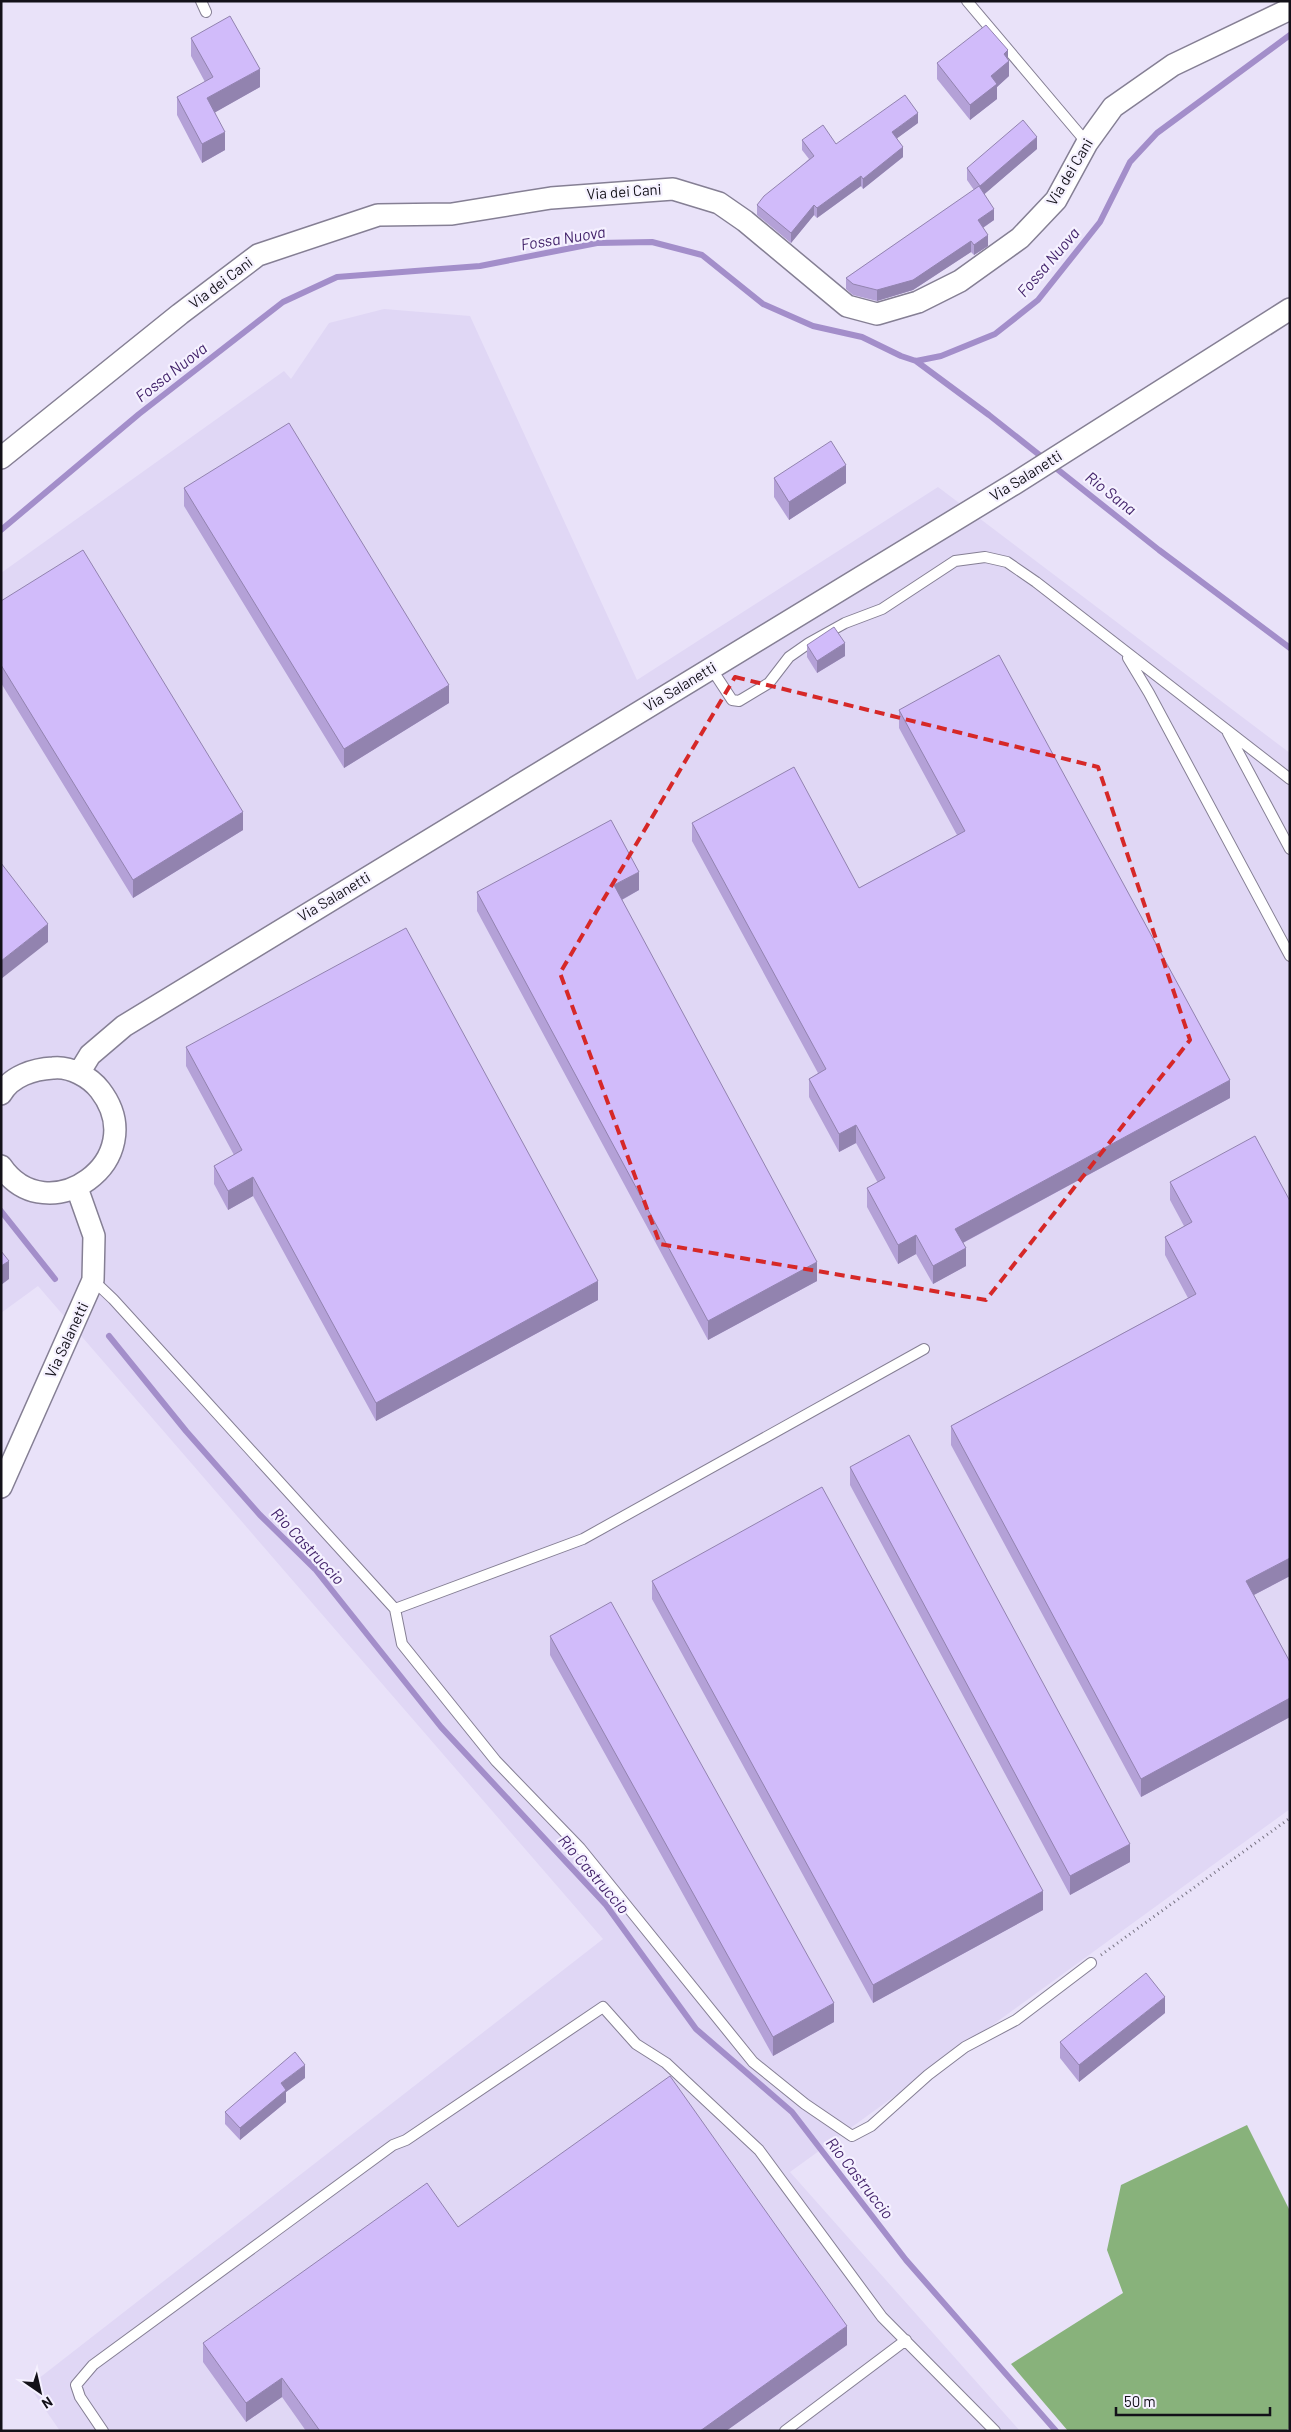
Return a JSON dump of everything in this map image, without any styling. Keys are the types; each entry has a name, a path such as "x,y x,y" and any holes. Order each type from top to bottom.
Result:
{"street":[{"name":"Via dei Cani","path":"1,458 180,314 258,256 378,216 452,214 551,198 673,189 719,203 745,220 847,306 877,314 918,302 960,281 1020,238 1056,200 1087,143 1113,107 1173,65 1290,9"},
{"name":"Via Salanetti","path":"78,1073 90,1055 124,1026 1014,484 1290,309"},
{"path":"1,1094 19,1077 38,1069 58,1067 78,1073 96,1084 108,1100 115,1120 114,1141 107,1160 94,1177 77,1188 57,1193 36,1191 17,1182 1,1166"},
{"name":"Via Salanetti","path":"1,1486 93,1280 94,1236 77,1188"}],"lane":[{"path":"201,1 206,12"},
{"path":"967,1 1087,143"},
{"path":"711,668 732,700 739,701 768,683 789,657 823,635 845,623 882,609 955,561 985,557 1007,562 1290,779"},
{"path":"1124,653 1149,693 1290,956"},
{"path":"1226,730 1290,849"},
{"path":"93,1280 113,1299 395,1610 402,1644 496,1761 580,1848 753,2062 805,2104 852,2136 871,2126 928,2075 965,2047 1016,2020 1091,1963"},
{"path":"395,1610 583,1540 924,1349"},
{"path":"103,2431 80,2397 76,2386 92,2365 393,2145 406,2140 603,2007 636,2044 666,2064 759,2150 882,2317 995,2431"},
{"path":"785,2431 906,2340"}],"path":[{"path":"1091,1963 1290,1818"}],"highlighted area":[{"path":"735,677 1098,767 1190,1040 986,1300 660,1244 560,973"}],"shaded area":[{"path":"384,309 470,316 637,680 938,487 1290,753 1290,1809 790,2172 1020,2431 60,2431 29,2386 603,1939 38,1286 1,1313 1,573 284,371 291,379 329,323"}],"green space":[{"path":"1247,2125 1290,2211 1290,2428 1285,2431 1068,2431 1011,2364 1123,2293 1107,2250 1121,2185"}],"building":[{"path":"230,16 260,69 207,98 225,132 202,144 177,97 213,77 191,38"},
{"path":"986,25 1008,50 1004,54 1009,61 991,76 997,84 970,105 937,63"},
{"path":"905,95 918,113 892,132 903,147 863,179 861,176 817,208 814,205 791,233 757,205 764,196 814,156 802,140 823,125 836,144"},
{"path":"1023,120 1037,137 980,186 967,168"},
{"path":"979,186 994,209 978,220 988,235 974,245 971,241 913,280 877,290 853,284 846,278"},
{"path":"289,423 449,685 344,749 184,488"},
{"path":"831,441 846,465 789,502 774,478"},
{"path":"83,550 243,812 133,880 1,665 1,601"},
{"path":"834,627 845,643 817,661 807,645"},
{"path":"999,655 1230,1080 955,1229 966,1248 933,1266 916,1235 898,1245 867,1188 885,1178 856,1125 839,1134 809,1079 826,1069 692,823 794,767 859,888 965,831 899,710"},
{"path":"611,820 639,872 614,885 817,1262 708,1321 477,892"},
{"path":"1,863 48,924 1,961"},
{"path":"406,928 598,1281 376,1403 253,1177 228,1191 214,1166 242,1150 186,1047"},
{"path":"1255,1136 1290,1201 1290,1558 1246,1581 1290,1662 1290,1698 1141,1779 951,1426 1196,1294 1165,1237 1192,1222 1170,1182"},
{"path":"1,1251 9,1261 1,1266"},
{"path":"909,1435 1130,1844 1070,1876 850,1467"},
{"path":"822,1487 1043,1891 873,1985 652,1581"},
{"path":"611,1602 834,2003 773,2037 550,1636"},
{"path":"1146,1973 1165,1997 1079,2065 1060,2042"},
{"path":"295,2052 305,2065 281,2083 286,2090 240,2128 225,2112"},
{"path":"670,2076 847,2326 700,2431 320,2431 282,2378 246,2403 203,2343 427,2183 458,2227"}],"waterway":[{"name":"Fossa Nuova","path":"1,530 139,414 283,302 337,277 480,266 597,243 652,242 702,255 763,304 813,326 862,337 901,356 916,361 941,356 995,334 1038,300 1100,222 1130,162 1157,133 1290,35"},
{"name":"Rio Sana","path":"916,361 989,415 1159,550 1290,648"},
{"name":"Rio Castruccio","path":"1,1211 55,1279"},
{"name":"Rio Castruccio","path":"109,1336 186,1431 260,1515 315,1569 441,1727 606,1905 696,2029 792,2112 906,2260 1056,2431"}]}
